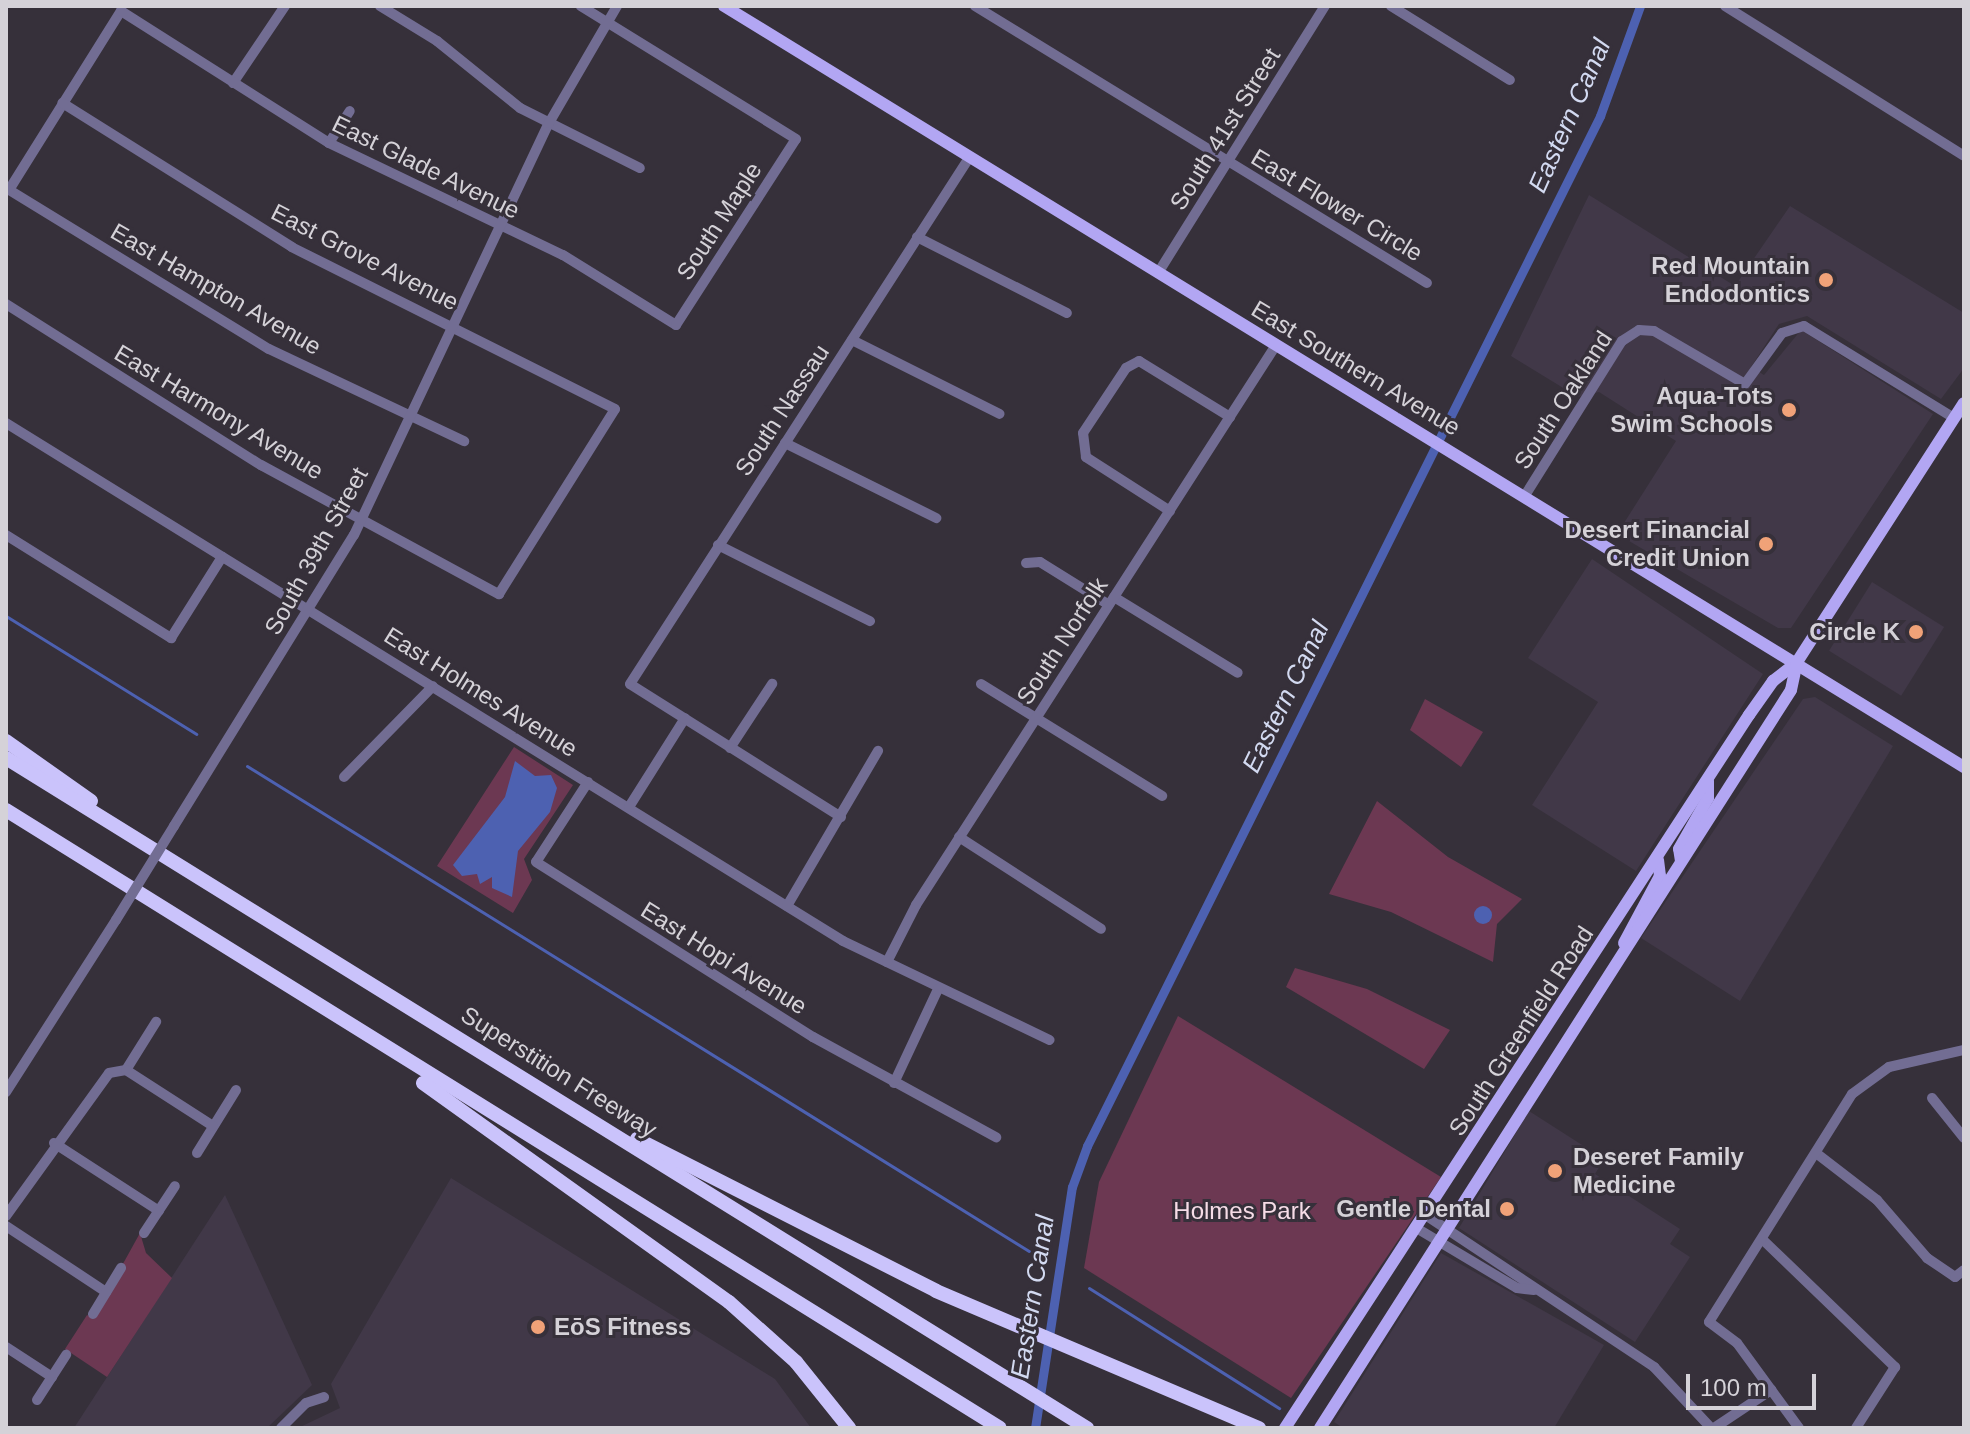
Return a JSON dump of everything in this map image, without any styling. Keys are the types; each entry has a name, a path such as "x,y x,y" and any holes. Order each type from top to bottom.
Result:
{"highway":[{"path":"6,741 175,863"},
{"name":"Superstition Freeway","path":"6,758 614,1131 1087,1428"},
{"path":"6,810 340,1022 1000,1428"},
{"path":"6,819 32,826"},
{"path":"340,1022 729,1302 796,1362 849,1428"},
{"path":"614,1131 1006,1323 1259,1428"}],"main road":[{"name":"East Southern Avenue","path":"724,6 1964,767"},
{"name":"South Greenfield Road","path":"1285,1428 1427,1216 1773,681 1797,662 1964,403"},
{"name":"South Greenfield Road","path":"1320,1428 1443,1227 1791,690 1797,662"},
{"path":"1681,861 1679,849 1708,798 1708,781"},
{"path":"1622,954 1627,929 1660,876 1658,860"}],"street":[{"path":"233,83 285,6"},
{"path":"380,6 549,123 640,168"},
{"path":"581,6 607,23"},
{"name":"South 39th Street","path":"6,1092 116,920 363,517 549,123 617,6"},
{"name":"East Flower Circle","path":"975,6 1427,283"},
{"name":"South 41st Street","path":"1158,273 1325,6"},
{"path":"1391,6 1510,80"},
{"path":"1725,6 1964,156"},
{"name":"East Glade Avenue","path":"62,103 121,11 329,143 583,266 676,325"},
{"name":"South Maple","path":"607,23 796,139 676,325"},
{"path":"8,189 62,103"},
{"name":"East Grove Avenue","path":"62,103 292,247 453,324 615,409 499,594"},
{"path":"329,143 350,111"},
{"name":"South Nassau","path":"685,718 630,684 969,158"},
{"name":"East Hampton Avenue","path":"8,189 269,349 464,441"},
{"path":"917,237 1067,313"},
{"name":"East Harmony Avenue","path":"6,304 261,465 363,517 499,594"},
{"name":"South Oakland","path":"1524,497 1622,341 1639,330 1654,331 1745,384 1782,333 1804,326 1954,418"},
{"path":"852,340 1000,414"},
{"name":"South Norfolk","path":"887,962 959,837 1276,345"},
{"path":"1170,511 1086,457 1080,445 1126,368 1139,361 1230,417"},
{"name":"East Holmes Avenue","path":"6,423 787,906 938,989 1050,1040"},
{"path":"785,443 936,518"},
{"path":"6,535 171,638 222,557"},
{"path":"718,545 870,621"},
{"path":"1026,563 1040,562 1238,673"},
{"path":"730,748 772,684"},
{"path":"981,684 1162,796"},
{"path":"344,777 433,686"},
{"path":"629,807 685,718 841,817"},
{"path":"787,906 878,751"},
{"name":"East Hopi Avenue","path":"588,782 536,862 894,1083 996,1137"},
{"path":"959,837 1101,929"},
{"path":"894,1083 938,989"},
{"path":"126,1070 156,1022"},
{"path":"1799,1428 1737,1343 1709,1322 1816,1153 1870,1078 1964,1050"},
{"path":"6,1216 54,1143 109,1073 126,1070 213,1126"},
{"path":"197,1153 236,1090"},
{"path":"1932,1098 1964,1138"},
{"path":"54,1143 159,1211"},
{"path":"1816,1153 1877,1200 1927,1258 1959,1273"},
{"path":"144,1233 175,1186"},
{"path":"1427,1216 1654,1367 1712,1428 1771,1390"},
{"path":"6,1226 106,1292"},
{"path":"1418,1229 1517,1288 1534,1290"},
{"path":"1762,1239 1813,1282 1866,1347 1895,1367 1856,1428"},
{"path":"93,1314 121,1268"},
{"path":"6,1347 52,1377"},
{"path":"37,1400 66,1355"},
{"path":"281,1428 306,1403 324,1397"}],"shaded area":[{"path":"1589,195 1735,286 1790,206 1964,313 1964,368 1941,399 1807,316 1779,324 1751,367 1764,375 1801,330 1933,414 1791,628 1778,628 1617,534 1676,441 1599,392 1578,397 1511,356"},
{"path":"1592,559 1763,674 1636,871 1532,805 1598,702 1528,658"},
{"path":"1872,582 1944,627 1901,696 1829,651"},
{"path":"1815,697 1893,746 1740,1001 1641,938 1803,699"},
{"path":"1529,1111 1604,1159 1595,1174 1680,1229 1670,1244 1690,1257 1635,1342 1459,1228"},
{"path":"451,1178 775,1379 811,1428 298,1428 340,1408 331,1384"},
{"path":"225,1195 312,1385 267,1428 74,1428"},
{"path":"1441,1253 1604,1345 1554,1428 1343,1428 1334,1422"}],"green space":[{"path":"1425,699 1483,732 1461,767 1410,730"},
{"path":"514,747 573,785 524,859 532,880 513,913 437,866"},
{"path":"1377,801 1448,857 1522,899 1497,924 1493,962 1391,912 1329,894"},
{"path":"1295,968 1367,989 1450,1030 1424,1069 1286,987"},
{"name":"Holmes Park","path":"1178,1016 1441,1177 1291,1398 1084,1268 1099,1182"},
{"path":"140,1233 146,1253 172,1278 107,1377 65,1349 87,1315 93,1318"}],"water":[{"path":"515,761 535,776 551,775 557,788 550,812 518,851 512,897 492,888 492,877 480,884 477,874 462,876 453,865 505,797"},
{"path":"1483,906 1492,915 1483,924 1474,915"}],"waterway":[{"name":"Eastern Canal","path":"1035,1428 1072,1187 1087,1146 1600,116 1640,6"},
{"path":"6,616 196,734"},
{"path":"247,766 1029,1251"},
{"path":"1089,1288 1279,1408"}],"place":[{"name":"Red Mountain Endodontics","path":"1826,280"},
{"name":"Aqua-Tots Swim Schools","path":"1789,410"},
{"name":"Desert Financial Credit Union","path":"1766,544"},
{"name":"Circle K","path":"1916,632"},
{"name":"Deseret Family Medicine","path":"1555,1171"},
{"name":"Gentle Dental","path":"1507,1209"},
{"name":"EōS Fitness","path":"538,1327"}]}
